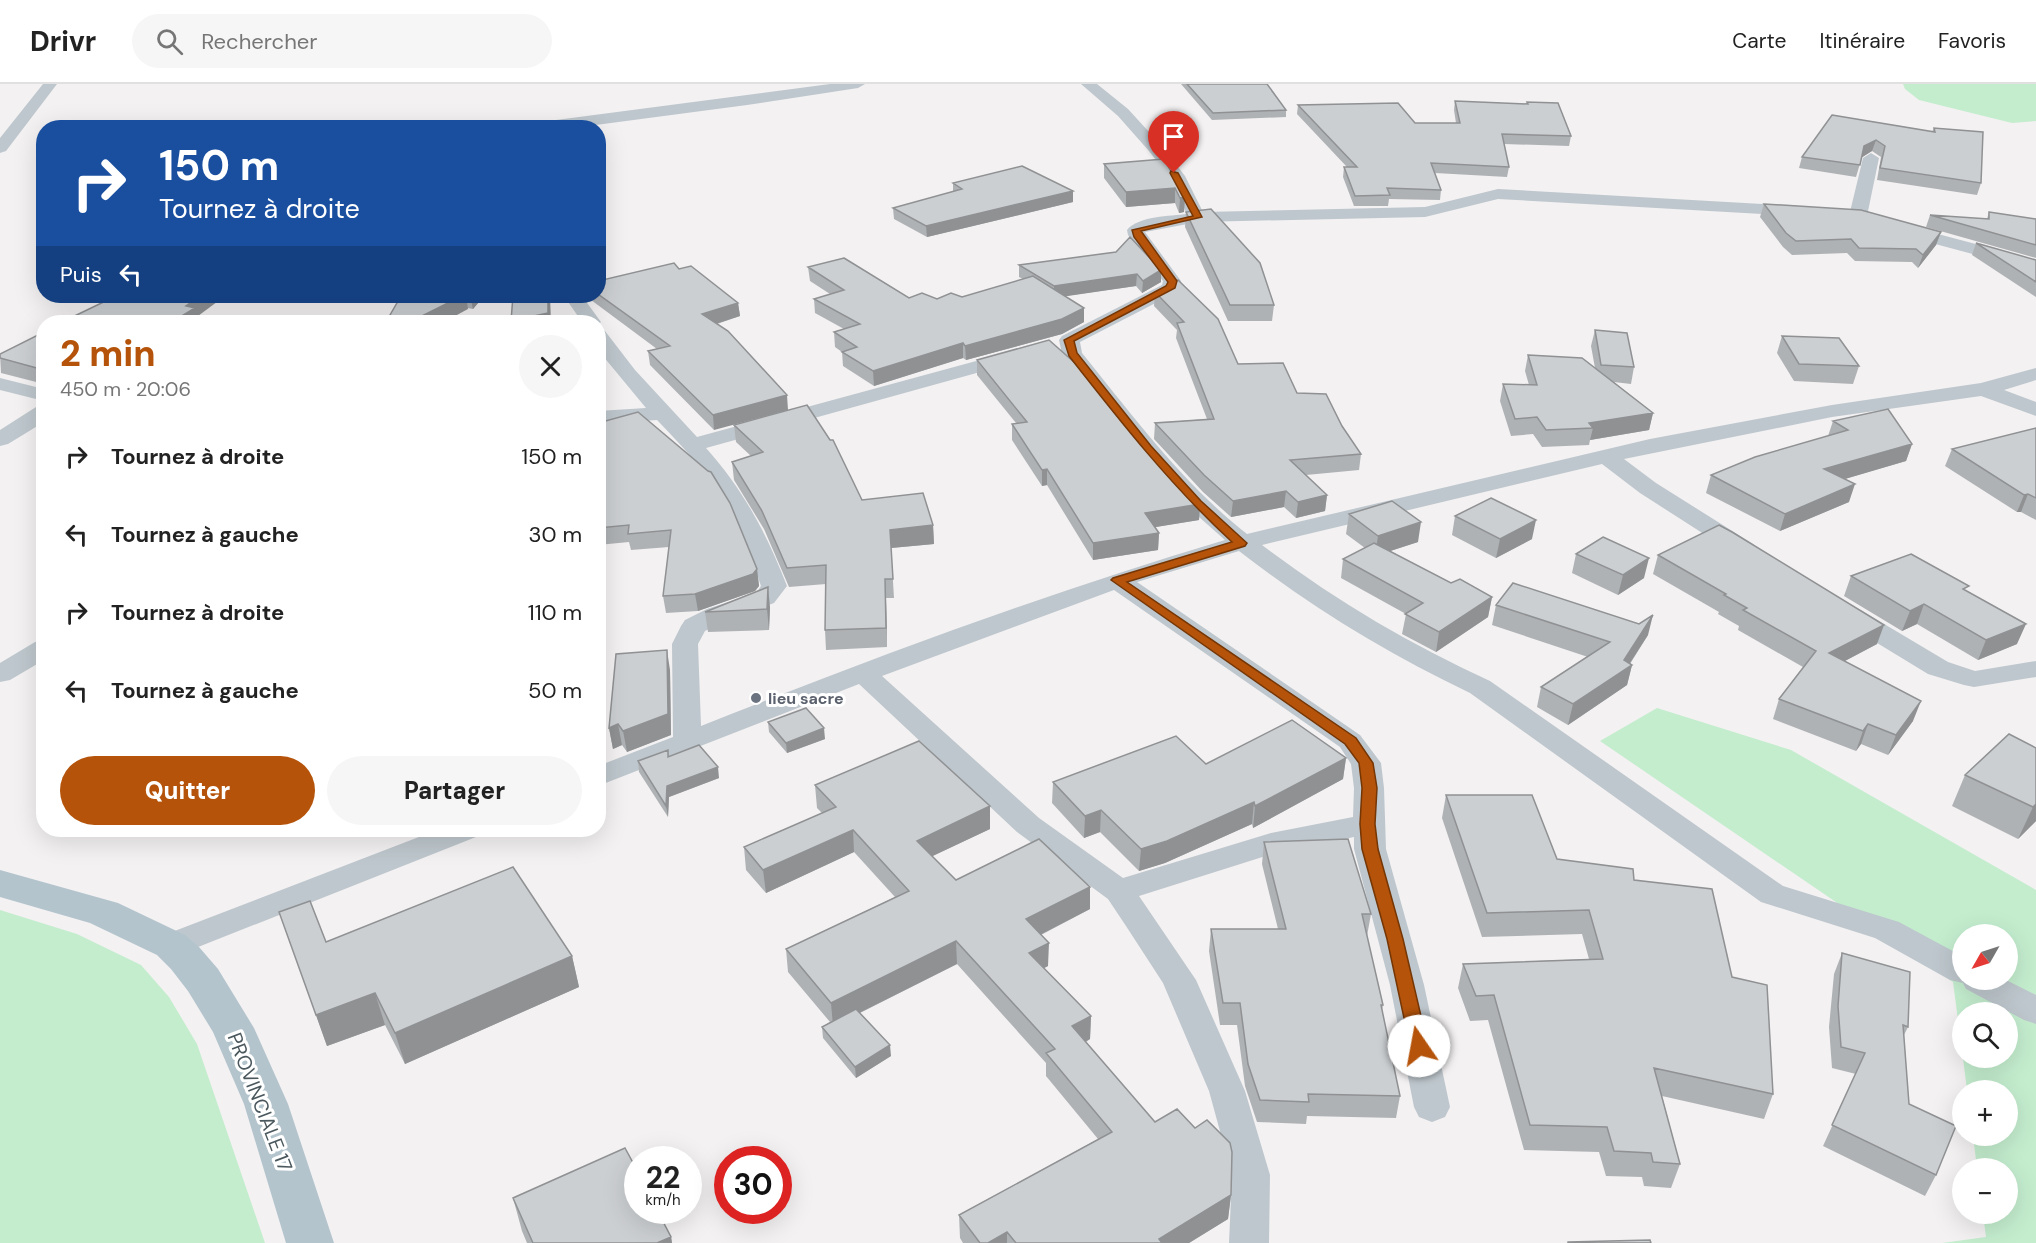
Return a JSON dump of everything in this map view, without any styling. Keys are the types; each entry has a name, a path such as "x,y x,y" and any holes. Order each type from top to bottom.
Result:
{"main road":[{"name":"PROVINCIALE 17","path":"0,883 104,913 171,945 203,980 233,1028 266,1104 310,1243"}],"street":[{"path":"0,148 50,84"},
{"path":"596,120 858,84"},
{"path":"1088,84 1102,93 1137,129 1174,173 1198,217"},
{"path":"1840,214 1871,158"},
{"path":"691,445 1049,346 1170,288 1173,281 1137,235 1136,230 1198,217 1425,212 1483,196 1513,194 1840,214 2036,266"},
{"path":"606,345 661,413 727,488 762,552 774,586 765,598 716,615 694,626 685,644 687,741"},
{"path":"1049,346 1072,354 1148,448 1197,503 1241,543 1353,621 1488,692 1772,894 1887,930 1952,966"},
{"path":"606,774 687,741 1117,580 1241,543 1606,456 1832,411 1983,389 2036,374"},
{"path":"0,384 36,393"},
{"path":"1983,389 2036,410"},
{"path":"606,417 661,413"},
{"path":"0,439 36,417"},
{"path":"1606,456 1648,488 1763,561"},
{"path":"1117,580 1350,741 1366,763 1369,788 1370,849 1407,985 1432,1107"},
{"path":"1832,604 1938,668 1974,679 2036,669"},
{"path":"0,674 36,653"},
{"path":"864,674 1029,825 1119,891 1179,980 1227,1091 1251,1175 1249,1243"},
{"path":"1119,891 1271,843 1368,824"},
{"path":"171,945 447,837"},
{"path":"1997,990 2036,1011"}],"green space":[{"path":"1903,84 2036,84 2036,121 2012,123 1919,100 1905,89"},
{"path":"1657,708 1791,750 2036,890 2036,1243 1942,1243 1986,1237 1984,1224 2018,1224 2018,1158 1976,1158 1974,1146 2018,1146 2018,1080 1966,1080 1964,1068 2018,1068 2018,1002 1956,1002 1954,990 2018,990 2018,924 1952,924 1952,981 1600,741"},
{"path":"0,910 77,934 141,965 169,997 197,1044 265,1243 0,1243"}],"building":[{"path":"1187,84 1267,84 1286,110 1213,113"},
{"path":"1455,101 1558,103 1571,136 1502,134 1509,167 1431,163 1441,190 1387,188 1390,195 1355,196 1344,167 1357,167 1298,105 1398,103 1415,123 1460,123"},
{"path":"1832,115 1935,132 1934,128 1983,132 1981,183 1880,168 1885,146 1876,140 1864,146 1860,165 1802,157"},
{"path":"1164,159 1185,197 1180,198 1175,188 1126,192 1104,164"},
{"path":"1022,166 1073,191 926,226 893,208 962,189 953,183"},
{"path":"1764,204 1861,210 1941,232 1923,255 1916,249 1859,248 1851,239 1796,241 1786,233"},
{"path":"1211,209 1260,263 1274,305 1230,305 1186,212"},
{"path":"1989,212 2036,219 2036,245 1930,215 1989,219"},
{"path":"1130,237 1161,270 1143,281 1137,274 1054,286 1019,265 1116,252"},
{"path":"1976,243 2036,260 2036,282"},
{"path":"844,258 909,298 922,293 937,299 951,293 962,297 1033,276 1084,308 1062,319 965,346 963,343 873,371 842,352 857,347 834,332 860,324 814,299 844,290 808,267"},
{"path":"674,263 679,269 691,266 738,303 702,314 728,331 787,395 713,415 648,351 670,346 606,300 606,279"},
{"path":"1178,280 1218,319 1238,364 1283,363 1297,393 1326,394 1342,426 1361,454 1290,460 1327,495 1298,502 1286,491 1233,501 1204,475 1155,423 1214,419 1177,323 1184,322 1155,292"},
{"path":"101,303 190,303 186,306 195,308 184,315 77,315"},
{"path":"397,303 448,303 424,315 390,315"},
{"path":"512,303 548,303 548,313 511,315"},
{"path":"1595,330 1627,333 1634,367 1601,365"},
{"path":"36,336 36,368 0,358 0,354"},
{"path":"1782,336 1839,338 1859,366 1799,364"},
{"path":"1049,340 1084,371 1139,439 1200,504 1145,513 1159,533 1093,543 1047,469 1042,470 1012,424 1027,422 977,360"},
{"path":"1528,355 1582,358 1653,413 1589,423 1593,428 1546,430 1537,417 1515,419 1503,384 1537,385"},
{"path":"807,405 830,440 833,440 862,500 923,493 933,525 890,530 893,579 885,579 886,628 825,630 826,565 787,568 762,511 732,462 763,452 734,425"},
{"path":"1888,409 1912,444 1824,469 1855,484 1785,514 1711,475 1755,457 1848,430 1833,421"},
{"path":"638,412 711,472 730,503 757,569 753,574 695,594 663,596 671,530 628,534 629,525 606,527 606,421"},
{"path":"2036,428 2036,498 2028,494 2024,495 1952,449"},
{"path":"1491,498 1536,520 1500,539 1455,516"},
{"path":"1392,501 1421,522 1378,536 1349,514"},
{"path":"1719,525 1884,625 1829,653 1921,701 1896,735 1868,724 1863,731 1779,699 1816,651 1743,610 1747,608 1658,555"},
{"path":"1603,537 1649,558 1623,575 1576,554"},
{"path":"1374,543 1451,583 1460,579 1492,597 1439,632 1405,614 1423,603 1343,559"},
{"path":"1911,554 1969,586 1963,589 2026,624 1986,640 1924,604 1910,611 1851,576"},
{"path":"1513,583 1639,624 1653,615 1624,660 1632,665 1573,704 1541,687 1610,642 1496,605"},
{"path":"768,587 767,609 705,612"},
{"path":"667,650 668,714 623,731 618,724 609,728 616,654"},
{"path":"806,708 824,728 786,743 768,722"},
{"path":"1292,720 1346,758 1255,806 1254,802 1167,841 1141,849 1101,810 1085,816 1053,782 1176,736 1206,764"},
{"path":"2009,734 2036,748 2036,804 2033,807 1965,775"},
{"path":"919,741 990,806 917,841 956,880 1039,839 1090,887 1026,919 1049,943 1029,953 1091,1016 1072,1026 1155,1122 1177,1109 1195,1128 1207,1120 1230,1143 1232,1152 1231,1195 1159,1239 1162,1243 1016,1243 1007,1232 988,1243 980,1243 959,1215 1112,1132 1046,1053 1055,1049 956,941 831,1003 786,949 909,891 853,830 763,870 744,847 836,807 815,785"},
{"path":"699,745 718,767 667,786 666,806 638,761 668,750 668,757"},
{"path":"1446,795 1532,795 1557,859 1633,869 1634,880 1712,889 1732,977 1767,985 1773,1094 1654,1068 1680,1164 1653,1162 1651,1153 1614,1151 1607,1127 1530,1125 1494,995 1476,996 1463,964 1603,959 1589,910 1487,913"},
{"path":"1348,839 1371,914 1362,914 1383,1005 1381,1005 1400,1096 1308,1094 1309,1102 1260,1100 1248,1064 1240,1003 1223,1003 1211,929 1286,929 1264,842"},
{"path":"513,867 572,956 395,1033 375,993 316,1015 279,912 310,901 326,942"},
{"path":"1842,953 1910,972 1908,1027 1903,1025 1909,1104 1952,1124 1952,1136 1936,1175 1832,1125 1865,1053 1841,1047 1838,1006"},
{"path":"856,1009 890,1045 855,1067 822,1027"},
{"path":"624,1148 624,1224 664,1224 671,1237 657,1243 533,1243 513,1198"},
{"path":"1650,1240 1651,1243 1568,1243 1568,1242"}],"place":[{"name":"lieu sacre","path":"756,698"}],"route":[{"path":"1174,173 1198,217 1145,226 1136,230 1137,235 1173,281 1170,288 1069,340 1072,354 1148,448 1197,503 1241,543 1117,580 1350,741 1366,763 1369,788 1370,849 1407,985 1419,1046"}]}
